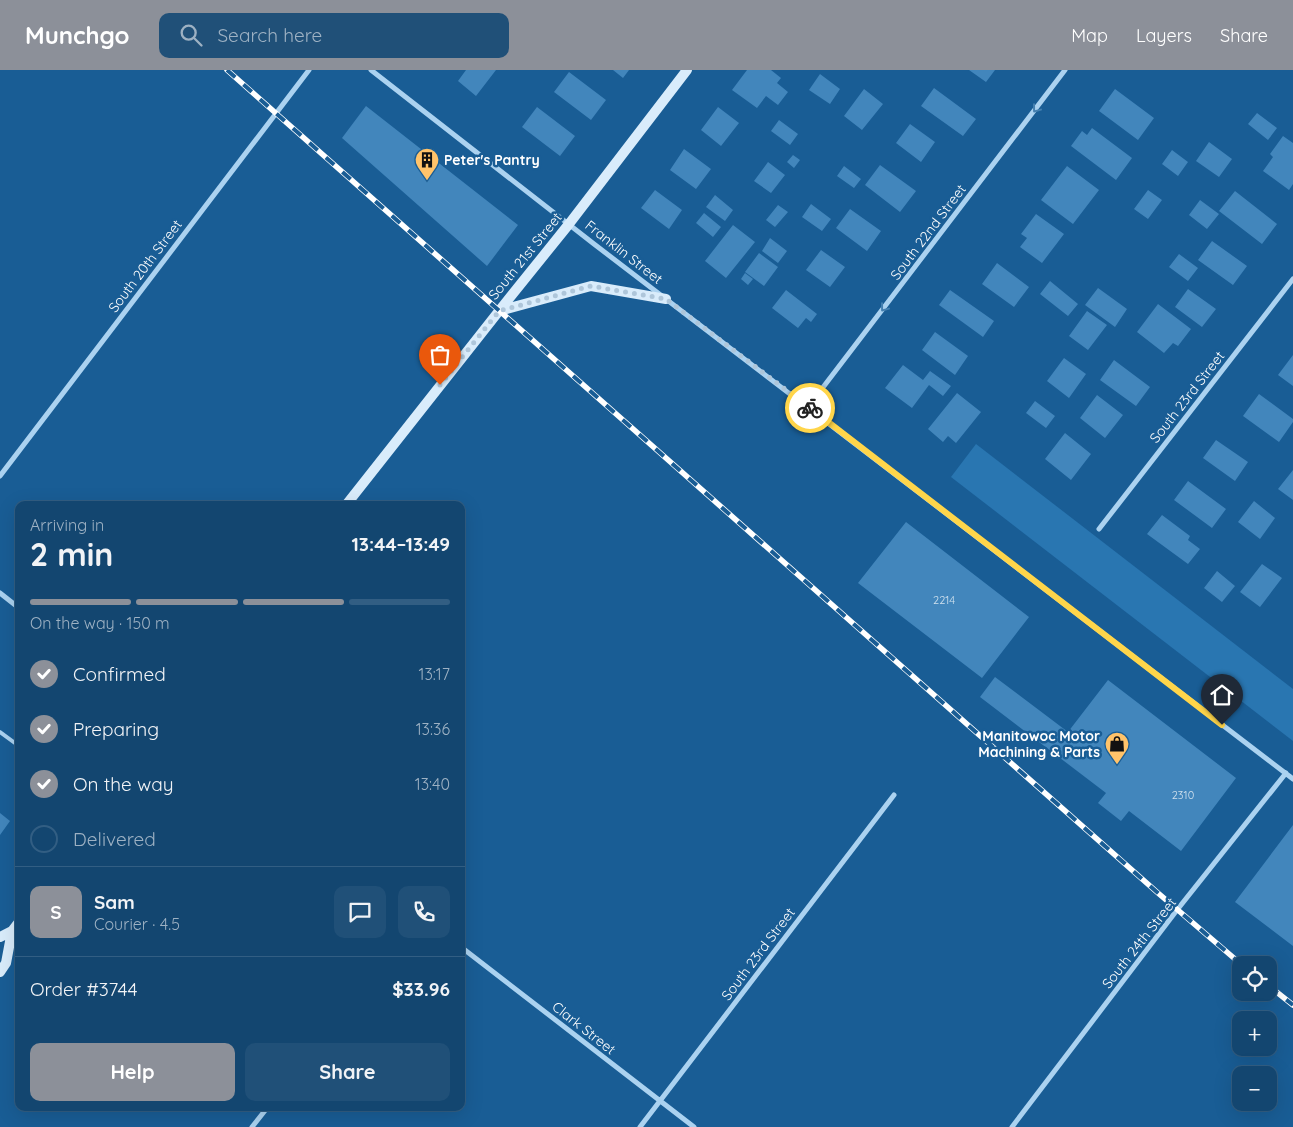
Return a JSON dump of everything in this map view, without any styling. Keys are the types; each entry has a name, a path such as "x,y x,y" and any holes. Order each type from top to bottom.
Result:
{"main road":[{"name":"South 21st Street","path":"349,501 569,224 687,70"},
{"path":"499,311 591,286 666,299"},
{"path":"0,937 15,926"},
{"path":"0,972 6,963 15,926"}],"street":[{"name":"South 20th Street","path":"0,476 309,70"},
{"name":"Franklin Street","path":"371,70 666,299 1293,779"},
{"name":"South 22nd Street","path":"808,407 1065,70"},
{"name":"South 23rd Street","path":"1098,529 1293,279"},
{"path":"1,597 15,606"},
{"name":"South 24th Street","path":"1012,1127 1178,910 1286,773"},
{"name":"South 23rd Street","path":"640,1127 894,795"},
{"name":"Clark Street","path":"465,951 694,1127"},
{"path":"252,1127 265,1111"}],"lane":[{"path":"0,732 15,743"}],"shaded area":[{"path":"976,444 1293,689 1293,741 951,477"}],"building":[{"path":"466,70 496,70 476,96 458,81"},
{"path":"613,70 629,70 623,78"},
{"path":"747,70 771,70 781,78 777,83 788,92 778,105 766,96 757,108 732,90"},
{"path":"969,70 995,70 986,82"},
{"path":"569,72 606,100 591,120 554,92"},
{"path":"820,74 840,89 830,104 809,90"},
{"path":"934,88 976,119 963,136 921,106"},
{"path":"864,89 883,104 862,130 844,116"},
{"path":"1115,89 1154,118 1138,140 1099,111"},
{"name":"Peter's Pantry","path":"366,106 518,225 487,266 342,138"},
{"path":"537,107 575,136 560,156 522,127"},
{"path":"718,107 739,123 721,146 701,130"},
{"path":"1257,113 1277,128 1268,140 1248,124"},
{"path":"779,120 798,134 790,145 771,131"},
{"path":"910,124 935,142 921,162 896,143"},
{"path":"1092,128 1132,158 1116,180 1071,146 1082,131 1087,135"},
{"path":"1283,136 1293,143 1293,184 1289,190 1263,171 1273,157 1270,154"},
{"path":"1209,142 1232,159 1219,177 1196,161"},
{"path":"684,149 711,169 696,189 670,170"},
{"path":"1172,150 1188,162 1178,176 1162,164"},
{"path":"793,155 800,160 794,168 787,162"},
{"path":"768,162 785,175 771,193 754,181"},
{"path":"880,165 916,191 900,212 865,185"},
{"path":"844,166 861,179 854,188 837,176"},
{"path":"1067,166 1099,190 1073,224 1041,200"},
{"path":"655,190 682,210 669,229 641,208"},
{"path":"1148,190 1162,200 1148,219 1134,209"},
{"path":"1235,191 1277,224 1262,244 1219,211"},
{"path":"715,195 733,210 725,221 706,207"},
{"path":"1200,200 1219,214 1207,229 1189,215"},
{"path":"811,204 831,219 822,231 802,217"},
{"path":"778,205 788,212 775,227 766,220"},
{"path":"850,209 881,231 867,251 836,228"},
{"path":"704,213 721,227 713,237 696,223"},
{"path":"1036,214 1064,234 1042,263 1020,247 1027,238 1021,234"},
{"path":"733,225 755,242 726,278 705,261"},
{"path":"770,238 787,251 778,263 762,251"},
{"path":"1212,241 1247,266 1233,285 1198,260"},
{"path":"821,250 845,267 830,287 806,270"},
{"path":"759,253 778,267 764,286 745,272"},
{"path":"1179,254 1198,268 1188,281 1169,267"},
{"path":"997,263 1029,287 1014,307 982,284"},
{"path":"745,273 753,279 748,285 741,279"},
{"path":"1050,281 1078,304 1068,316 1040,294"},
{"path":"1098,288 1127,309 1115,327 1085,305"},
{"path":"1188,289 1216,309 1202,327 1175,307"},
{"path":"786,290 817,314 811,322 806,318 798,328 772,308"},
{"path":"950,290 994,321 983,337 939,305"},
{"path":"1158,304 1191,329 1178,346 1173,343 1164,353 1137,332"},
{"path":"1087,311 1107,325 1088,350 1069,336"},
{"path":"935,332 968,356 955,375 922,350"},
{"path":"1293,355 1293,386 1278,375"},
{"path":"1064,358 1086,374 1069,398 1047,381"},
{"path":"1114,360 1150,387 1136,406 1100,380"},
{"path":"903,365 923,380 930,371 951,386 943,396 929,385 912,408 885,388"},
{"path":"957,393 981,412 956,443 948,436 943,442 928,429"},
{"path":"1259,394 1293,419 1293,422 1279,442 1243,416"},
{"path":"1097,395 1123,415 1105,438 1080,418"},
{"path":"1035,401 1055,416 1046,428 1026,413"},
{"path":"1065,433 1091,454 1071,480 1045,459"},
{"path":"1216,440 1248,462 1235,481 1203,458"},
{"path":"1293,470 1293,500 1278,489"},
{"path":"1188,481 1226,509 1212,528 1174,500"},
{"path":"1254,501 1275,518 1260,539 1238,522"},
{"path":"1162,515 1190,536 1188,540 1200,549 1188,564 1147,534"},
{"path":"906,522 1029,617 982,678 858,583"},
{"path":"1262,564 1282,578 1260,607 1240,592"},
{"path":"1217,571 1235,586 1222,602 1204,588"},
{"name":"Manitowoc Motor Machining & Parts","path":"995,677 1068,732 1108,680 1236,778 1181,851 1129,811 1121,821 1098,803 1106,793 980,697"},
{"path":"0,813 10,821 0,835"},
{"path":"1293,825 1293,946 1235,902"}],"railway":[{"path":"227,70 1232,956"},
{"path":"1277,992 1293,1005"}],"way so far":[{"path":"440,385 499,311 591,286 666,299 810,408"}],"place":[{"name":"Peter's Pantry","path":"427,181"},
{"name":"Manitowoc Motor Machining & Parts","path":"1117,765"}],"route":[{"path":"810,408 1222,725"}]}
